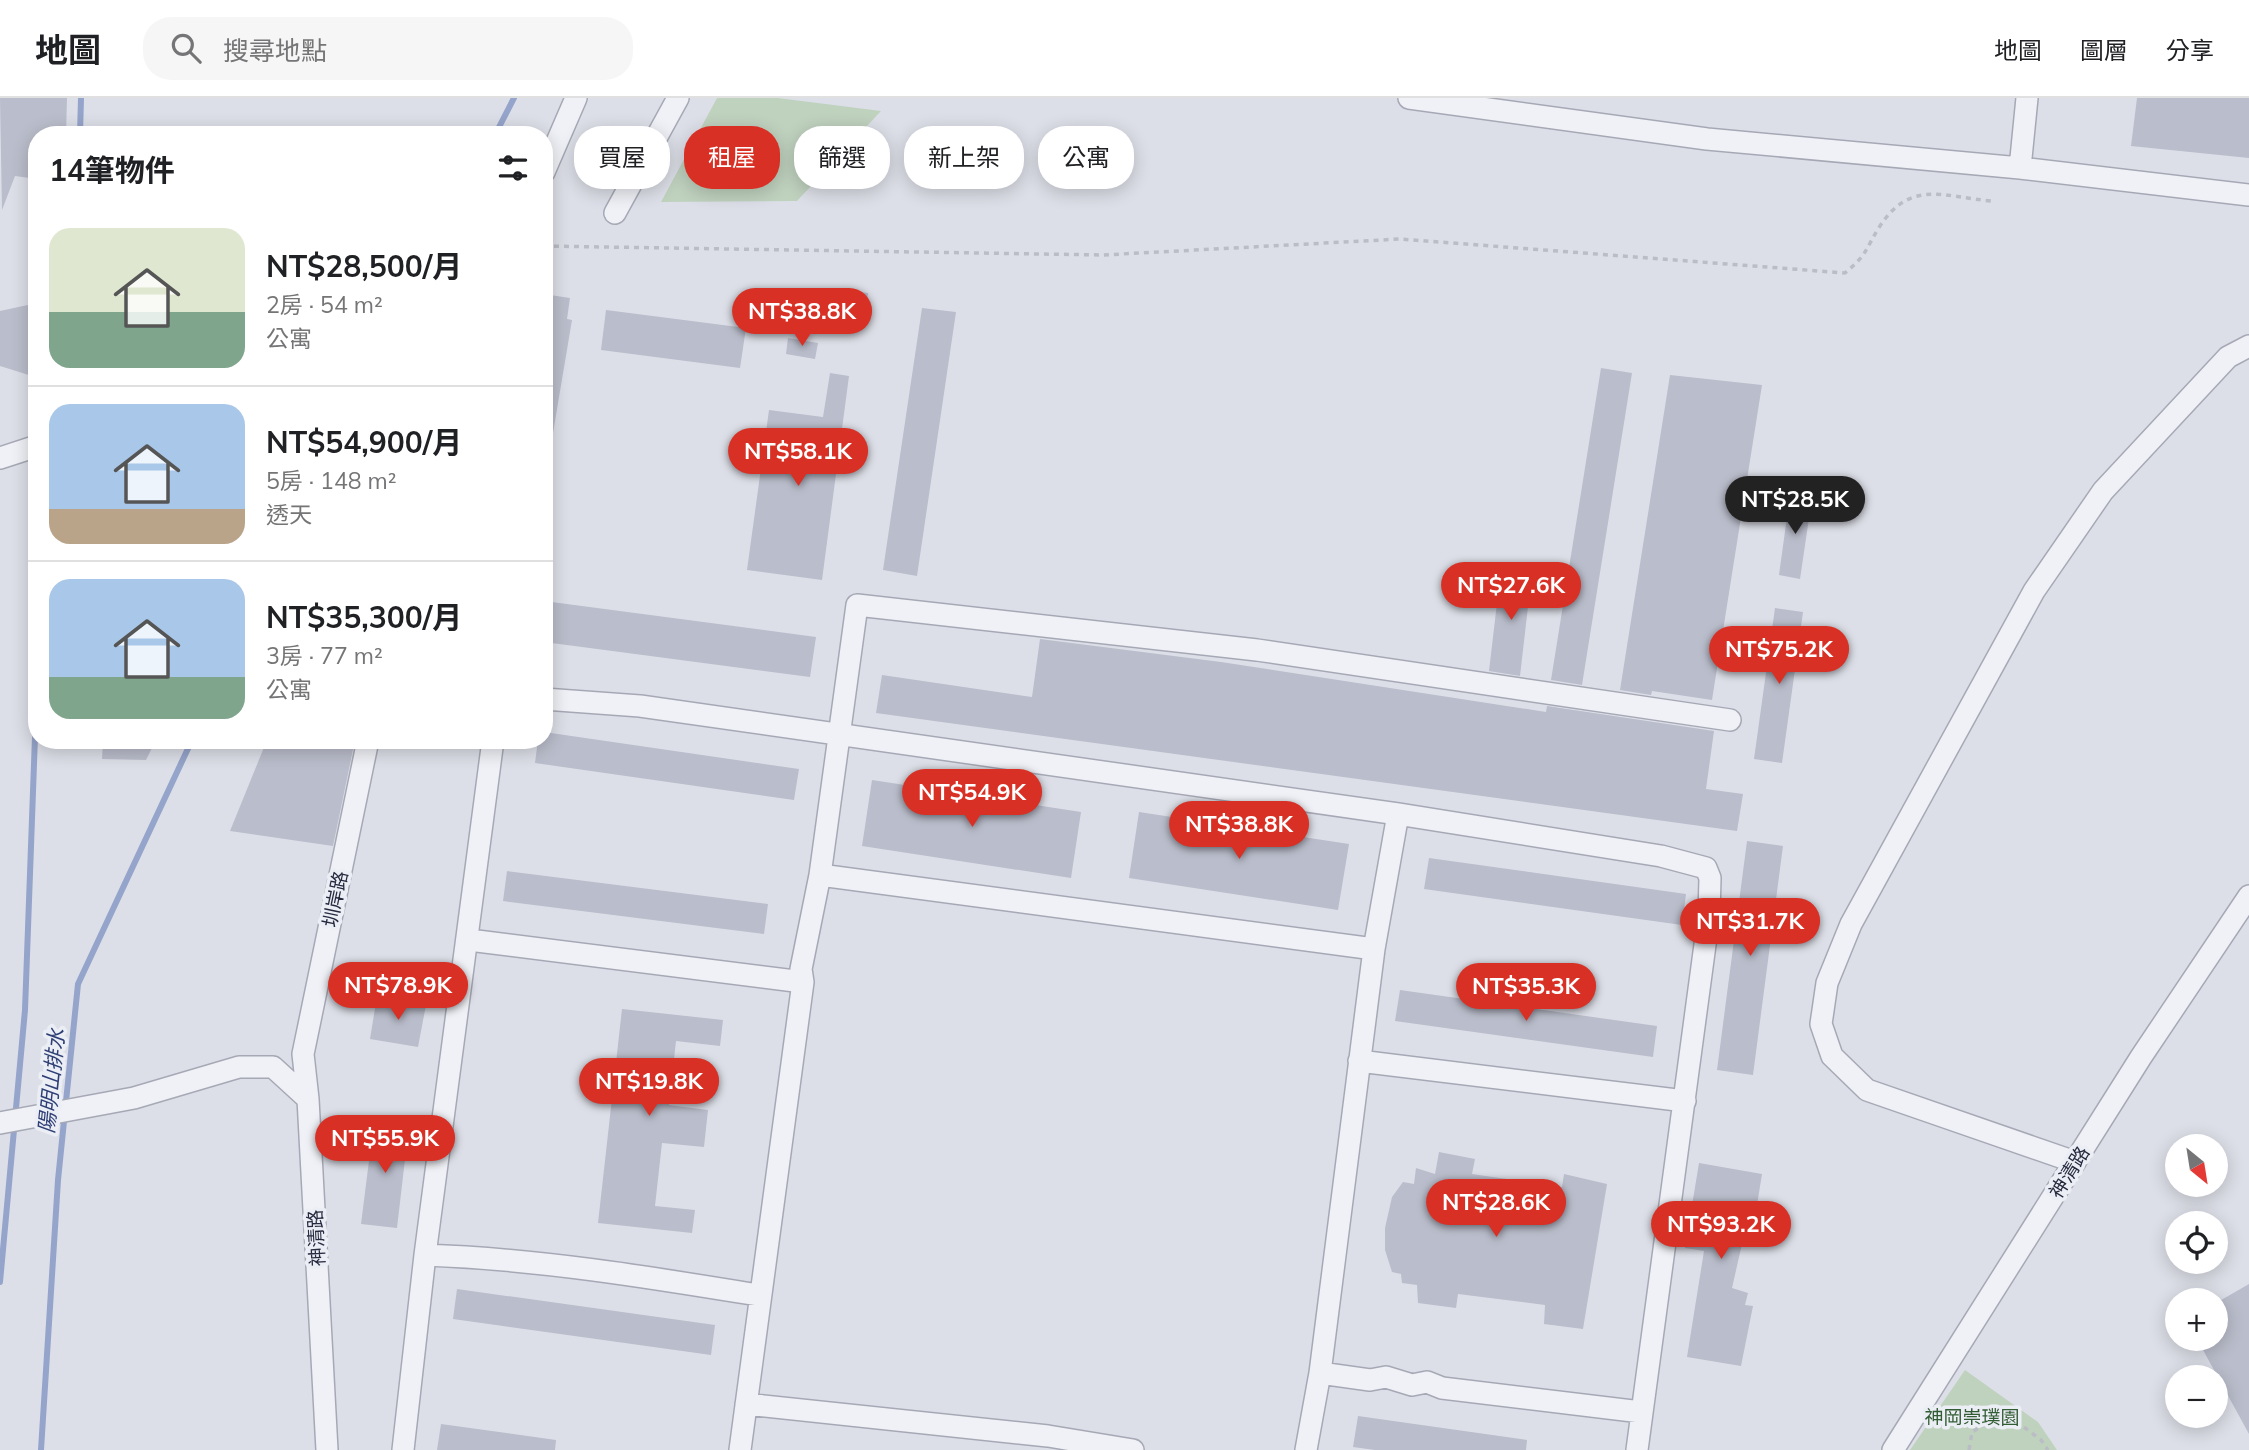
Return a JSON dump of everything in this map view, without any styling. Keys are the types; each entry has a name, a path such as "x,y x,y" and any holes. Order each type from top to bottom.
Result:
{"street":[{"path":"553,152 576,98"},
{"path":"615,213 678,98"},
{"path":"1409,98 1707,139 2020,168 2249,195"},
{"path":"2020,168 2027,98"},
{"path":"2075,1162 1867,1090 1832,1056 1821,1024 1827,983 1851,924 2034,591 2103,491 2228,358 2249,346"},
{"path":"0,458 28,449"},
{"path":"740,1450 758,1295 803,982 801,969 820,876 857,605 1257,650 1730,720"},
{"path":"553,700 640,706 1398,814 1661,856 1706,868 1710,878 1709,915 1636,1450"},
{"name":"圳岸路","path":"308,1100 303,1054 366,749"},
{"path":"403,1450 425,1255 493,749"},
{"path":"1306,1450 1320,1373 1374,949 1398,814"},
{"path":"820,876 1374,949"},
{"name":"神清路","path":"1893,1450 2148,1046 2249,896"},
{"path":"469,940 803,982"},
{"path":"1359,1061 1685,1101"},
{"path":"3,1123 134,1098 239,1067 272,1067 308,1100"},
{"name":"神清路","path":"308,1100 327,1450"},
{"path":"425,1255 488,1257 758,1295"},
{"path":"1320,1373 1370,1380 1386,1377 1412,1385 1427,1382 1442,1388 1641,1412"},
{"path":"746,1404 1048,1436 1133,1450"}],"path":[{"path":"553,246 1103,255 1400,239 1845,273 1865,257 1879,227 1898,203 1914,194 1992,201"},
{"path":"1969,1450 1972,1432 2005,1413 2041,1440 2048,1450"}],"green space":[{"path":"717,98 778,98 881,111 867,126 794,126 794,189 808,189 797,201 661,202 684,159 684,189 780,189 780,126 702,126"},
{"name":"神岡崇璞園","path":"1965,1370 2038,1422 2057,1450 1910,1450"}],"building":[{"path":"0,98 67,98 66,126 28,126 28,178 15,176 2,210"},
{"path":"2137,98 2249,98 2249,158 2131,146"},
{"path":"830,289 868,293 864,329 826,325"},
{"path":"553,295 570,298 567,319 572,320 553,433"},
{"path":"28,305 28,375 0,366 0,311"},
{"path":"922,308 956,312 917,576 883,570"},
{"path":"606,310 746,328 740,368 601,350"},
{"path":"788,338 818,343 815,359 786,354"},
{"path":"1601,368 1632,373 1582,685 1551,680"},
{"path":"830,373 849,376 822,580 747,570 769,410 823,417"},
{"path":"1670,375 1762,385 1712,700 1652,691 1651,695 1620,690"},
{"path":"1790,495 1812,498 1800,579 1779,575"},
{"path":"1501,569 1532,572 1520,676 1489,671"},
{"path":"553,602 816,637 810,677 553,643"},
{"path":"1775,608 1803,612 1782,763 1754,759"},
{"path":"1040,639 1221,662 1546,712 1547,706 1714,731 1706,789 1743,794 1737,831 876,713 882,675 1032,697"},
{"path":"553,733 799,769 794,800 535,763 537,749 553,749"},
{"path":"103,749 152,749 146,760 102,759"},
{"path":"263,749 353,749 333,846 230,831"},
{"path":"872,780 1081,812 1071,878 862,846"},
{"path":"1139,812 1349,844 1338,910 1129,878"},
{"path":"1747,841 1783,846 1753,1075 1717,1070"},
{"path":"1429,858 1686,894 1682,925 1424,889"},
{"path":"507,871 768,904 764,934 503,901"},
{"path":"1400,990 1657,1026 1653,1057 1395,1021"},
{"path":"377,996 426,1005 418,1047 370,1039"},
{"path":"622,1009 723,1020 720,1046 676,1041 669,1105 708,1110 704,1147 662,1143 655,1206 695,1210 692,1233 598,1223"},
{"path":"374,1121 409,1125 397,1228 361,1224"},
{"path":"1439,1152 1475,1159 1472,1174 1562,1187 1564,1174 1607,1184 1583,1329 1544,1324 1545,1305 1458,1294 1456,1308 1418,1303 1417,1285 1402,1283 1401,1274 1392,1272 1385,1250 1385,1228 1392,1197 1403,1182 1414,1184 1416,1168 1435,1174"},
{"path":"1699,1163 1762,1174 1752,1236 1744,1235 1732,1288 1748,1293 1745,1305 1753,1306 1741,1366 1687,1357 1704,1251 1685,1248"},
{"path":"2249,1284 2249,1434 2228,1396 2228,1365 2211,1365 2204,1351 2228,1351 2228,1296"},
{"path":"457,1289 715,1325 711,1355 453,1319"},
{"path":"1358,1416 1527,1440 1526,1450 1375,1450 1353,1447"},
{"path":"441,1424 556,1440 555,1450 437,1450"}],"waterway":[{"path":"80,126 81,98"},
{"name":"陽明山排水","path":"500,126 514,98"},
{"path":"0,1282 25,1010 35,749"},
{"name":"陽明山排水","path":"41,1450 58,1180 78,984 188,749"}]}
